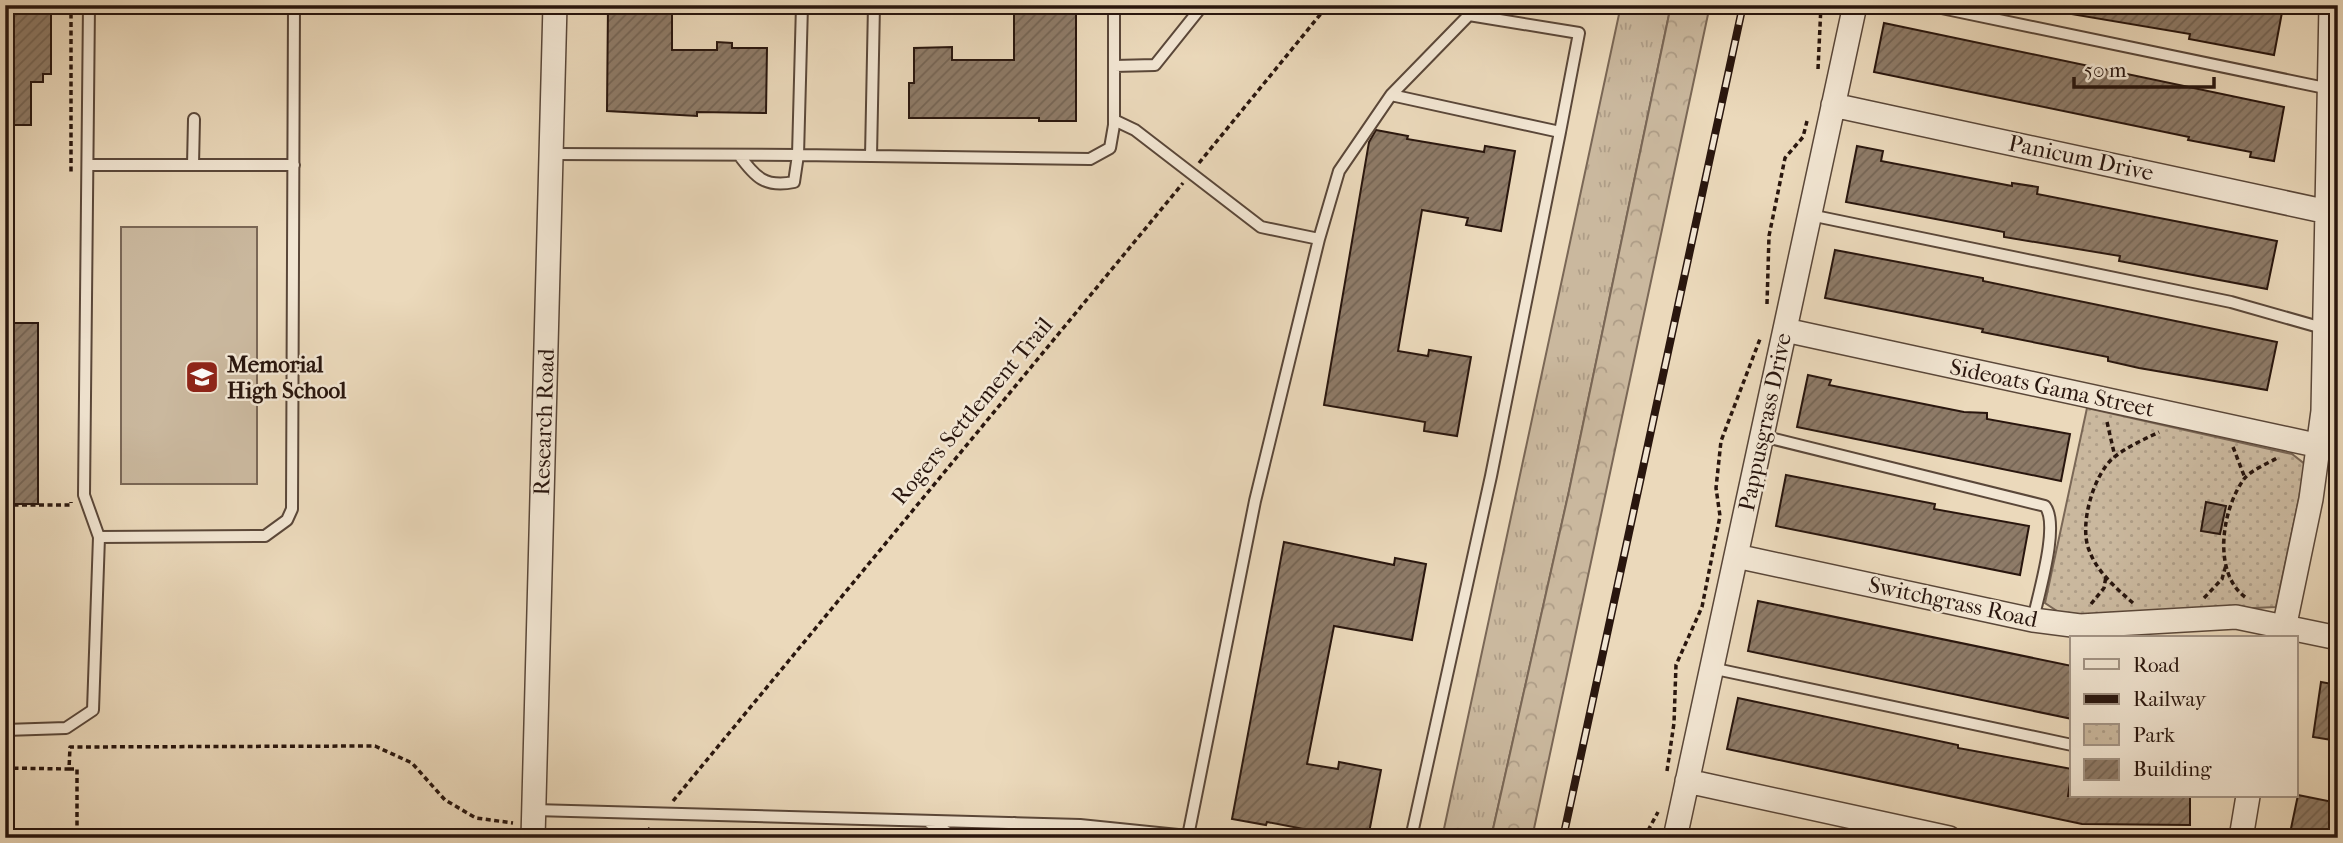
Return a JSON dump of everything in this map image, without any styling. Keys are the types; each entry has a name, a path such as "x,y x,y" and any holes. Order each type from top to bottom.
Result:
{"street":[{"name":"Research Road","path":"528,824 555,5"},
{"name":"Pappusgrass Drive","path":"1675,838 1676,782 1712,668 1762,436 1774,329 1810,215 1855,5"},
{"path":"2283,632 2320,446 2326,329 2331,5"},
{"name":"Panicum Drive","path":"1833,105 2328,212"},
{"name":"Sideoats Gama Street","path":"1774,329 2320,446"},
{"name":"Switchgrass Road","path":"1736,556 2033,620 2080,626 2236,617 2283,632 2338,638"},
{"path":"1676,782 1949,838"},
{"path":"2241,838 2248,798"}],"lane":[{"path":"5,730 66,729 93,710 99,537 84,495 89,5"},
{"path":"99,537 265,536 287,520 293,497 294,5"},
{"path":"739,155 753,175 763,183 780,185 794,182 798,155 802,5"},
{"path":"871,156 874,5"},
{"path":"551,154 1090,159 1110,148 1114,120 1114,5"},
{"path":"1114,66 1155,65 1203,5"},
{"path":"1927,5 2330,89"},
{"path":"528,824 928,821 1080,825 1188,836 1255,501 1319,239 1339,171 1391,95 1469,15 1579,33 1491,476 1411,838"},
{"path":"1391,95 1560,132"},
{"path":"193,165 194,119"},
{"path":"1114,120 1135,131 1261,228 1319,239"},
{"path":"89,165 294,165"},
{"path":"1810,215 2231,302 2326,329"},
{"path":"1762,436 2045,506 2051,518 2050,537 2033,620"},
{"path":"1712,668 2070,746"},
{"path":"928,821 958,838"},
{"path":"1013,838 1014,823"}],"path":[{"path":"71,5 71,177"},
{"name":"Rogers Settlement Trail","path":"669,806 1328,5"},
{"path":"1818,72 1821,5"},
{"path":"1767,308 1769,236 1785,158 1803,137 1810,112"},
{"path":"1676,782 1676,665 1702,607 1720,516 1716,488 1721,442 1774,329"},
{"path":"2095,419 2119,424"},
{"path":"2107,422 2115,457"},
{"path":"2151,430 2171,435"},
{"path":"2133,603 2106,576 2088,548 2086,533 2090,505 2099,479 2115,457 2159,432"},
{"path":"2221,445 2244,450"},
{"path":"2233,447 2245,478"},
{"path":"2267,454 2284,458"},
{"path":"2247,598 2239,592 2227,563 2224,548 2227,515 2245,478 2278,457"},
{"path":"5,505 71,505 71,491"},
{"path":"2204,598 2222,579 2227,563"},
{"path":"2091,604 2104,588 2106,576"},
{"path":"2234,596 2254,599"},
{"path":"2193,598 2214,597"},
{"path":"2125,604 2145,602"},
{"path":"2078,604 2104,605"},
{"path":"69,769 69,747 376,746 412,763 445,800 476,818 528,824"},
{"path":"5,768 77,769 77,838"},
{"path":"1644,838 1661,807"},
{"path":"642,838 651,827"}],"green space":[{"path":"1621,5 1671,5 1569,491 1491,838 1442,838"},
{"path":"1671,5 1710,5 1532,838 1491,838 1569,491"},
{"path":"121,227 257,227 257,484 121,484"},
{"path":"2087,408 2292,454 2306,465 2276,607 2098,615 2060,613 2045,603"}],"building":[{"path":"5,5 51,5 51,74 43,74 43,82 31,82 31,125 5,125"},
{"path":"608,5 672,5 672,50 717,50 717,42 732,43 732,48 767,48 766,113 697,112 697,116 607,111"},
{"path":"1014,5 1076,5 1076,121 1039,121 1039,118 909,118 909,83 914,83 914,48 952,47 952,60 1014,60"},
{"path":"2065,5 2283,7 2274,55 2189,39 2190,34 2065,13"},
{"path":"1884,23 2284,107 2274,161 2250,157 2251,152 2188,140 2189,137 1874,72"},
{"path":"1376,130 1408,136 1407,139 1484,152 1485,146 1515,151 1501,231 1466,225 1468,218 1422,210 1398,351 1428,356 1429,350 1471,357 1457,436 1424,431 1425,422 1324,405 1369,142"},
{"path":"1857,146 1883,151 1881,161 2012,186 2012,183 2038,187 2037,194 2277,241 2267,289 2119,261 2120,256 2004,237 2004,232 1846,202"},
{"path":"1835,250 1983,278 1983,281 2277,342 2267,390 2139,368 2108,361 2108,357 1982,332 1983,329 1825,298"},
{"path":"5,323 38,323 38,504 5,504"},
{"path":"1808,375 1831,380 1829,385 1964,412 1987,413 1987,419 2070,434 2061,481 1797,427"},
{"path":"1786,475 1935,504 1934,509 2029,526 2020,575 1776,526"},
{"path":"2206,502 2226,506 2220,534 2201,531"},
{"path":"1284,542 1394,565 1395,558 1426,564 1412,640 1334,626 1307,764 1338,769 1339,762 1381,770 1368,838 1334,838 1335,835 1267,822 1266,825 1232,819"},
{"path":"1758,601 2070,666 2070,719 1748,651"},
{"path":"2321,682 2338,685 2338,741 2313,737"},
{"path":"1738,698 1958,745 1958,748 2070,769 2070,798 2190,798 2190,825 2082,824 1727,749"},
{"path":"2298,795 2338,803 2335,838 2289,838"}],"railway":[{"path":"1563,838 1743,5"}],"place":[{"name":"Memorial High School","path":"202,377"}]}
